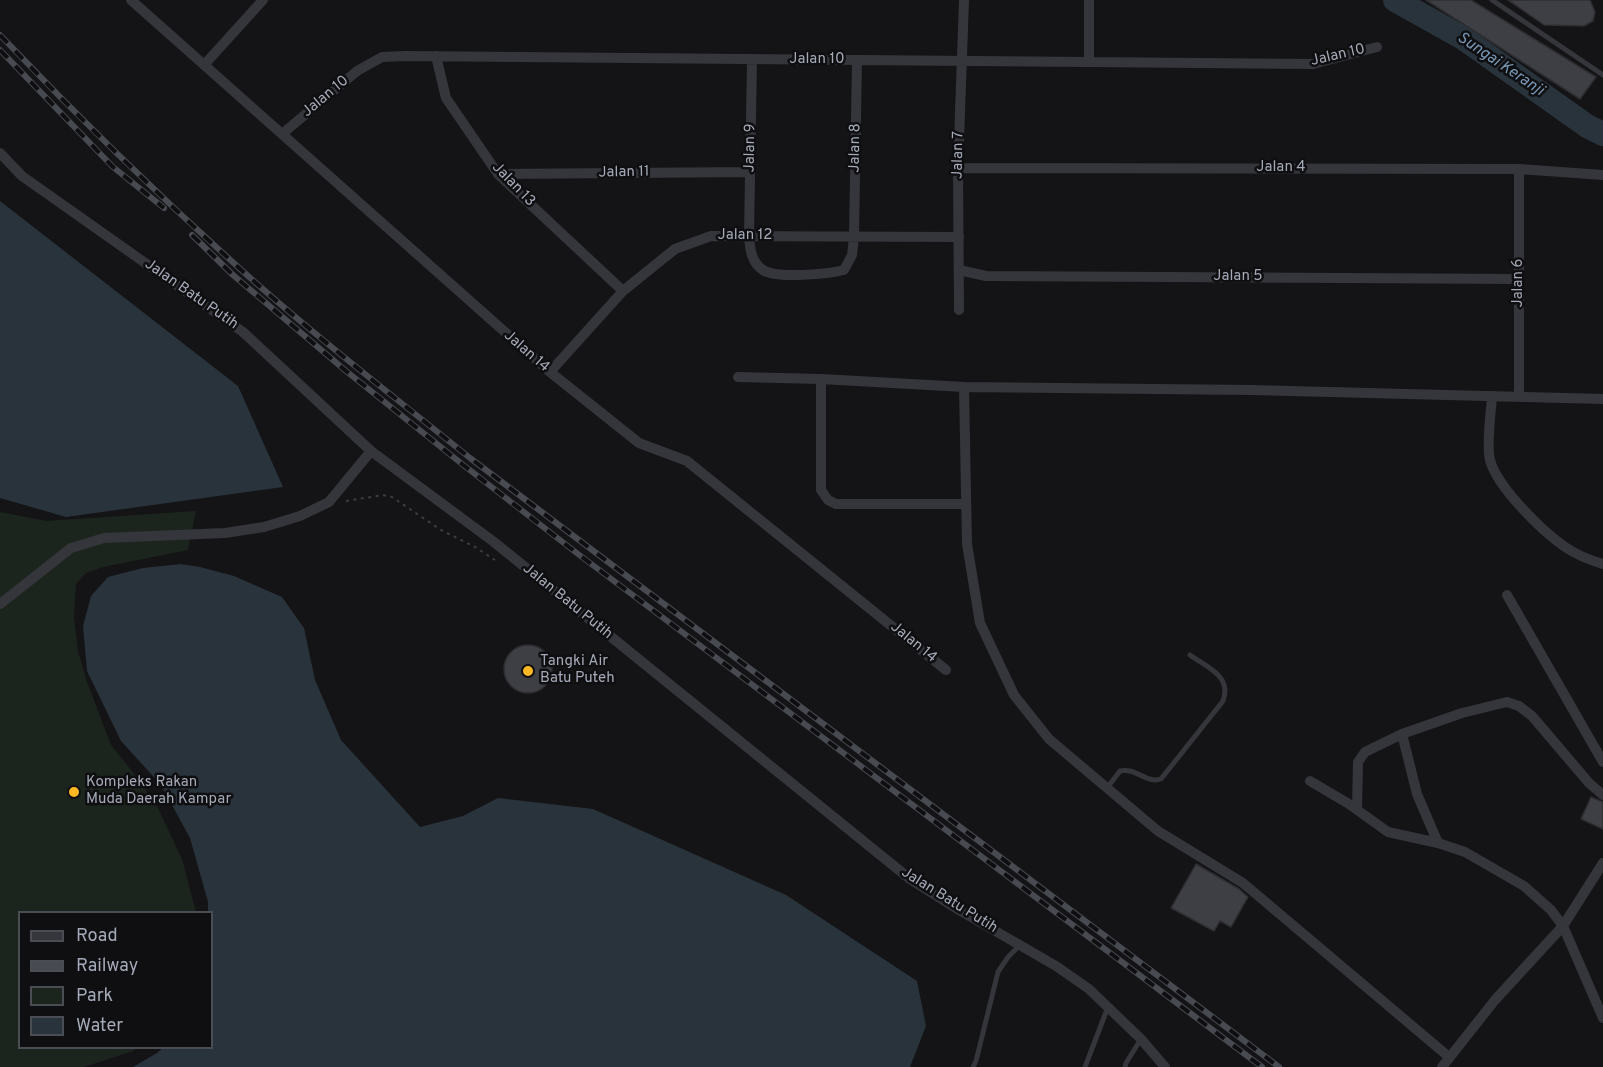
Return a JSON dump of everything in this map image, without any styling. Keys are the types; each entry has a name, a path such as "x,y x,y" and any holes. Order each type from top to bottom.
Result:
{"street":[{"name":"Jalan 14","path":"131,0 550,372 639,442 687,461 946,670"},
{"path":"204,65 264,0"},
{"name":"Jalan 7","path":"959,310 958,168 964,0"},
{"path":"1089,0 1089,62"},
{"name":"Jalan 10","path":"282,134 357,70 382,57 1313,64 1377,47"},
{"name":"Jalan 13","path":"436,56 446,98 498,174 623,291"},
{"name":"Jalan 9","path":"749,236 752,59"},
{"name":"Jalan 8","path":"749,236 751,255 763,270 770,274 800,275 844,270 852,255 854,237 857,60"},
{"name":"Jalan Batu Putih","path":"0,153 22,176 243,332 371,451 503,549 910,879 1064,971 1089,989 1141,1039 1165,1067"},
{"name":"Jalan 4","path":"958,168 1519,169 1603,175"},
{"name":"Jalan 6","path":"1519,169 1519,397"},
{"name":"Jalan 11","path":"498,174 750,171"},
{"name":"Jalan 12","path":"550,372 623,291 675,249 711,236 958,237"},
{"name":"Jalan 5","path":"959,270 986,276 1519,279"},
{"path":"738,377 964,387 1251,390 1603,399"},
{"path":"821,379 821,490 828,500 836,504 965,504"},
{"path":"964,387 967,544 980,623 1014,695 1049,739 1158,831 1243,883 1449,1057"},
{"path":"1492,396 1489,457 1497,478 1515,501 1564,546 1586,559 1603,564"},
{"path":"0,604 71,548 104,538 225,534 264,527 300,516 329,502 371,451"},
{"path":"1507,595 1603,762"},
{"path":"1357,809 1358,762 1365,752 1402,734 1462,713 1507,702 1519,706 1532,716 1589,783 1603,795"},
{"path":"1402,734 1416,794 1438,843"},
{"path":"1310,782 1357,809 1388,832 1438,843 1465,852 1524,886 1551,909 1563,927 1603,1018"},
{"path":"1442,1067 1495,1000 1563,927 1603,863"}],"lane":[{"path":"1492,0 1603,75"},
{"path":"1107,788 1123,770 1130,770 1152,781 1161,779 1223,701 1226,684 1221,677 1190,655"},
{"path":"973,1067 998,972 1020,945"},
{"path":"1085,1067 1108,1007"},
{"path":"1125,1067 1141,1039"}],"path":[{"path":"341,503 382,495 392,497 441,530 495,560"}],"green space":[{"name":"Kompleks Rakan Muda Daerah Kampar","path":"196,511 188,550 103,567 86,573 76,584 74,617 78,651 111,745 158,808 182,859 196,911 18,911 18,1049 136,1049 84,1067 0,1067 0,512 46,521"}],"water":[{"path":"0,201 238,386 283,487 66,517 0,498"},
{"path":"181,564 200,567 234,576 282,597 304,628 315,680 341,740 420,827 463,816 498,798 593,809 786,895 917,981 926,1026 910,1067 133,1067 162,1049 213,1049 213,911 208,911 208,902 190,838 161,785 121,741 87,671 83,626 91,596 108,577 143,568"}],"building":[{"path":"1426,0 1471,0 1596,77 1580,99"},
{"path":"1508,0 1590,0 1595,12 1593,21 1584,26 1544,25"},
{"name":"Tangki Air Batu Puteh","path":"523,645 533,645 548,655 552,669 548,683 542,689 533,693 523,693 508,683 504,674 504,664 514,649"},
{"path":"1591,797 1603,802 1603,829 1581,819"},
{"path":"1196,864 1239,889 1248,897 1231,927 1220,921 1214,931 1171,908"}],"waterway":[{"name":"Sungai Keranji","path":"1395,0 1463,38 1587,126 1603,134"}],"railway":[{"path":"0,35 177,211 266,292 352,364 470,458 1279,1067"},
{"path":"0,50 113,167 164,208"},
{"path":"192,235 233,275 346,371 462,464 578,554 1262,1067"}],"place":[{"name":"Tangki Air Batu Puteh","path":"528,671"},
{"name":"Kompleks Rakan Muda Daerah Kampar","path":"74,792"}]}
